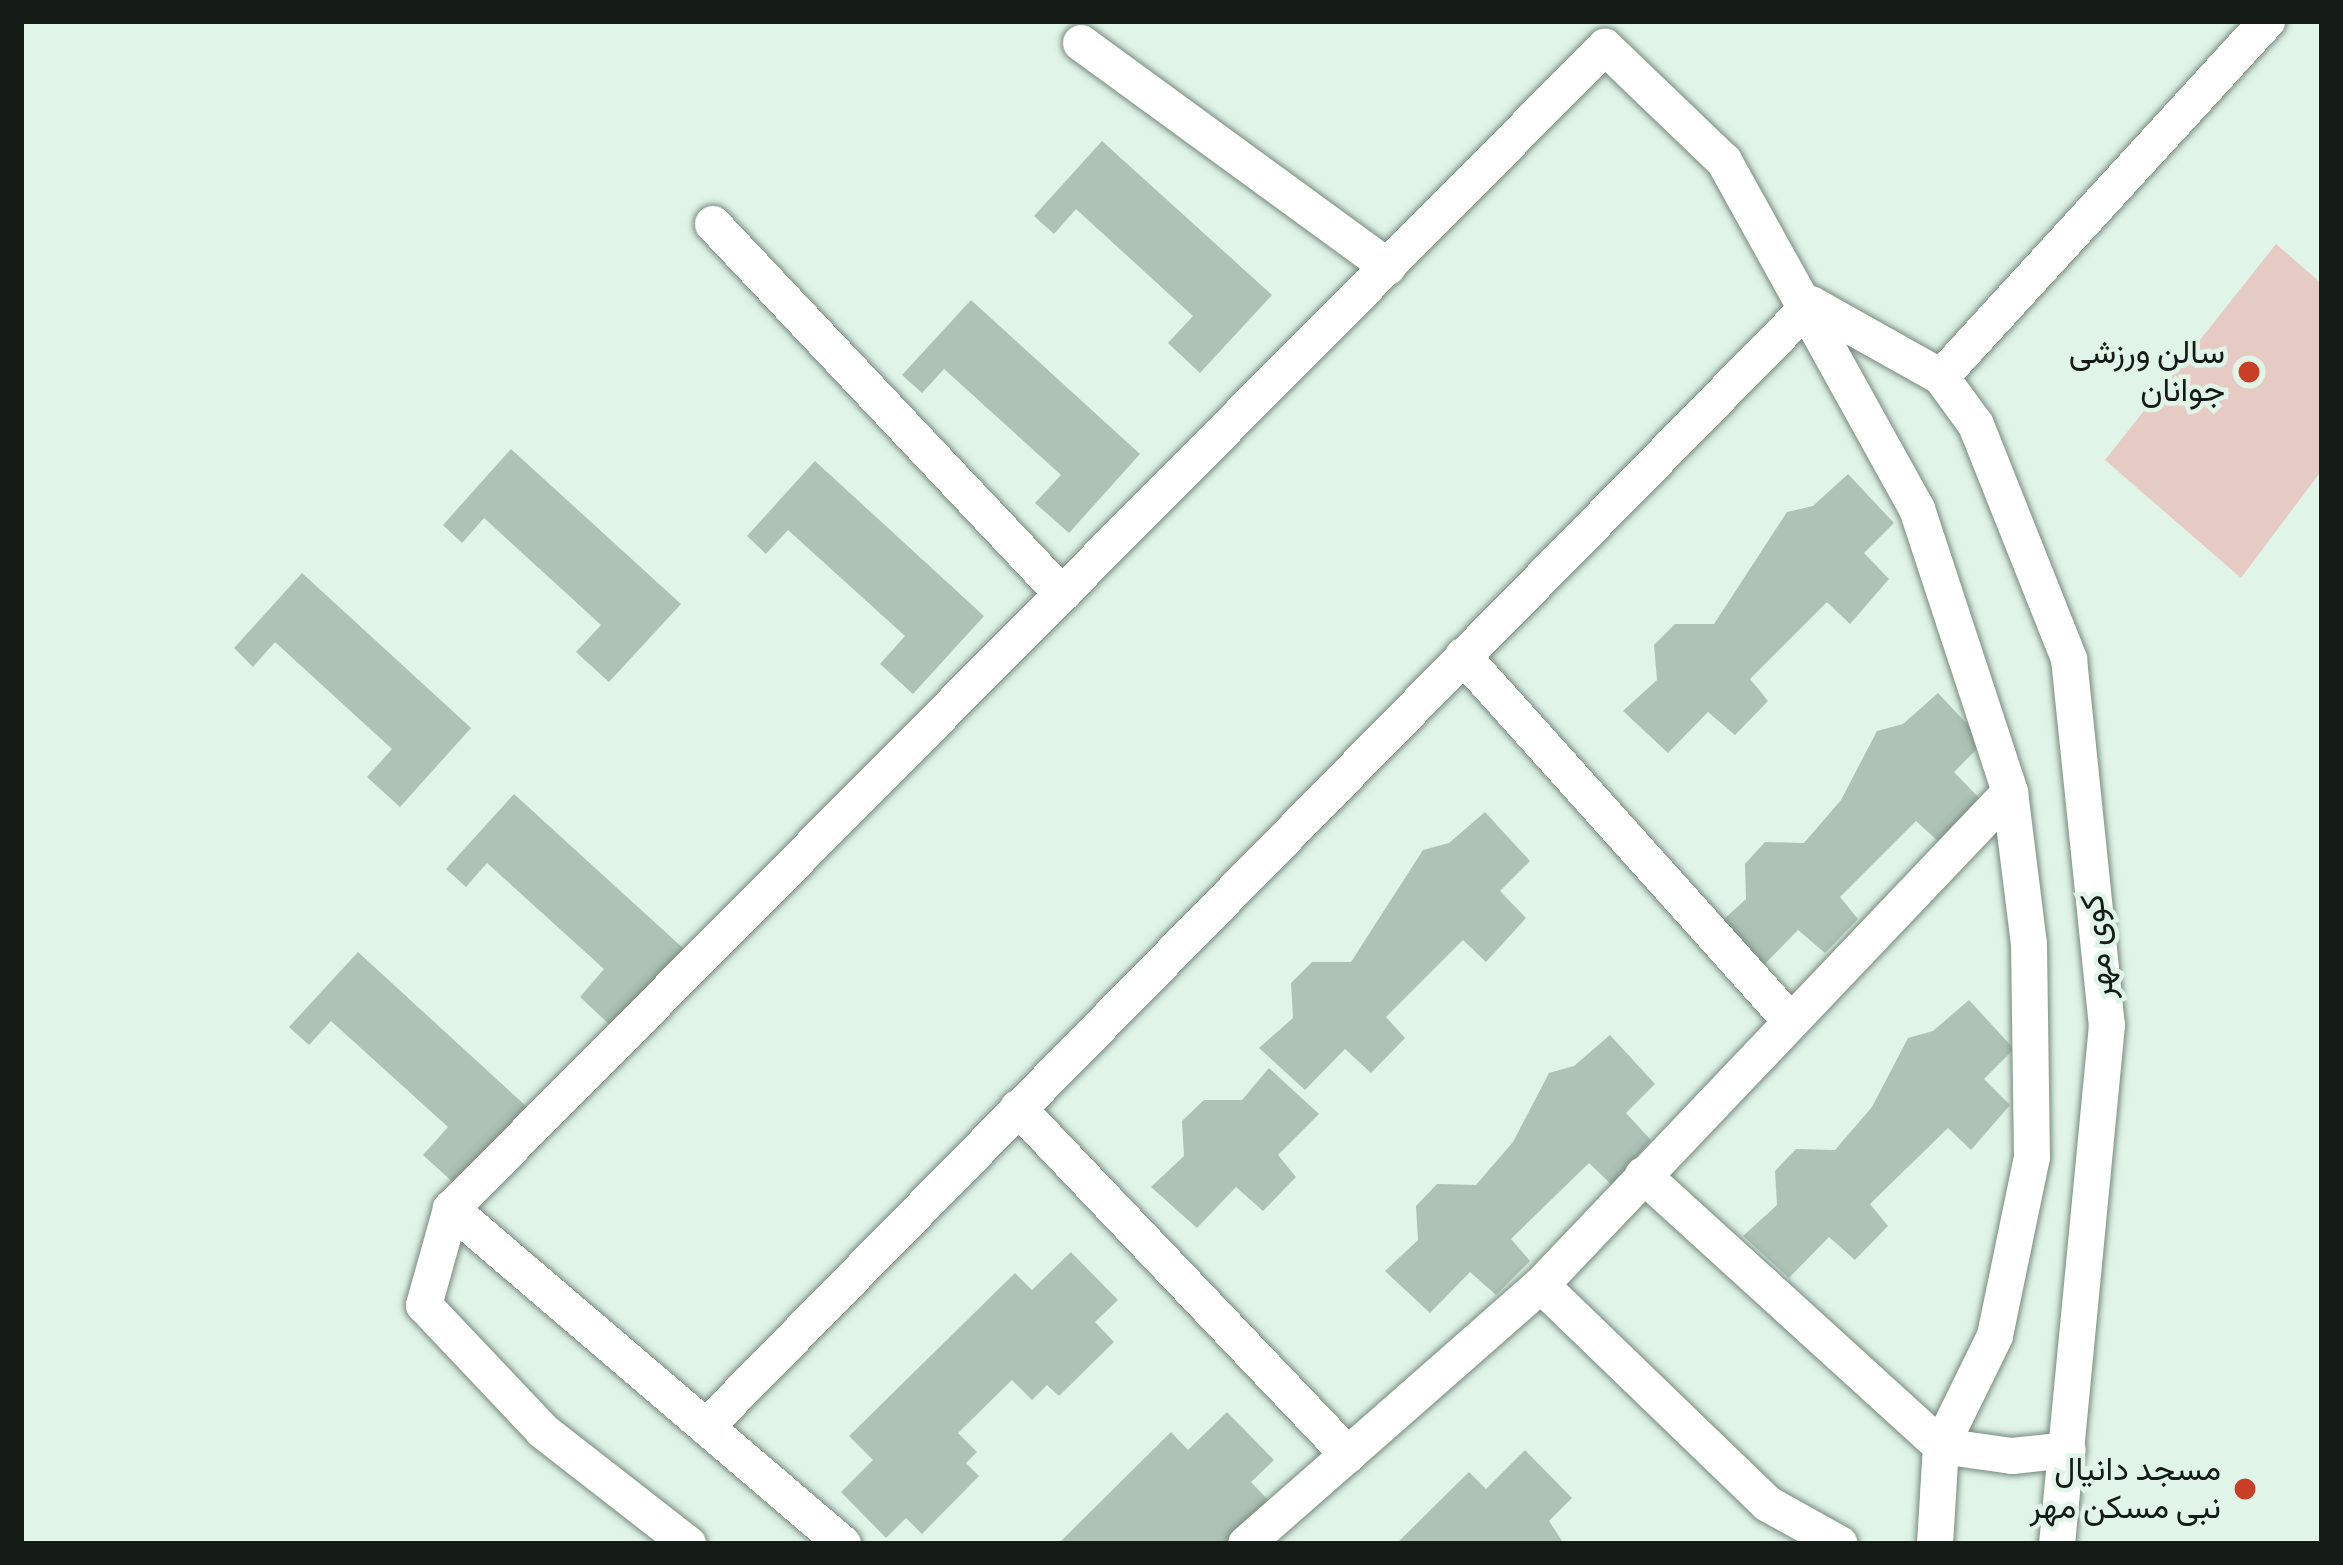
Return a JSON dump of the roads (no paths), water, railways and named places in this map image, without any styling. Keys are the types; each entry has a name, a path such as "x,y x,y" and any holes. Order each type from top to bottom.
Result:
{"street":[{"path":"1811,304 1941,377 2267,21"},
{"path":"1081,44 1388,267"},
{"path":"688,1544 542,1431 424,1305 451,1209 1605,47 1724,161 1811,304 1917,509 2010,792 2029,944 2032,1157 1995,1336 1941,1446 1935,1544"},
{"path":"713,224 1062,594"},
{"path":"706,1427 1811,304"},
{"name":"کوی مهر","path":"1941,377 1976,425 2069,659 2107,1025 2057,1544"},
{"path":"1463,656 1790,1022"},
{"path":"1246,1544 1541,1285 2010,792"},
{"path":"1018,1108 1348,1455"},
{"path":"1643,1175 1941,1446 2012,1456 2068,1450"},
{"path":"451,1209 843,1544"},
{"path":"1541,1285 1768,1504 1840,1544"}],"place":[{"name":"سالن ورزشی جوانان","path":"2249,372"},
{"name":"مسجد دانیال نبی مسکن مهر","path":"2245,1489"}]}
